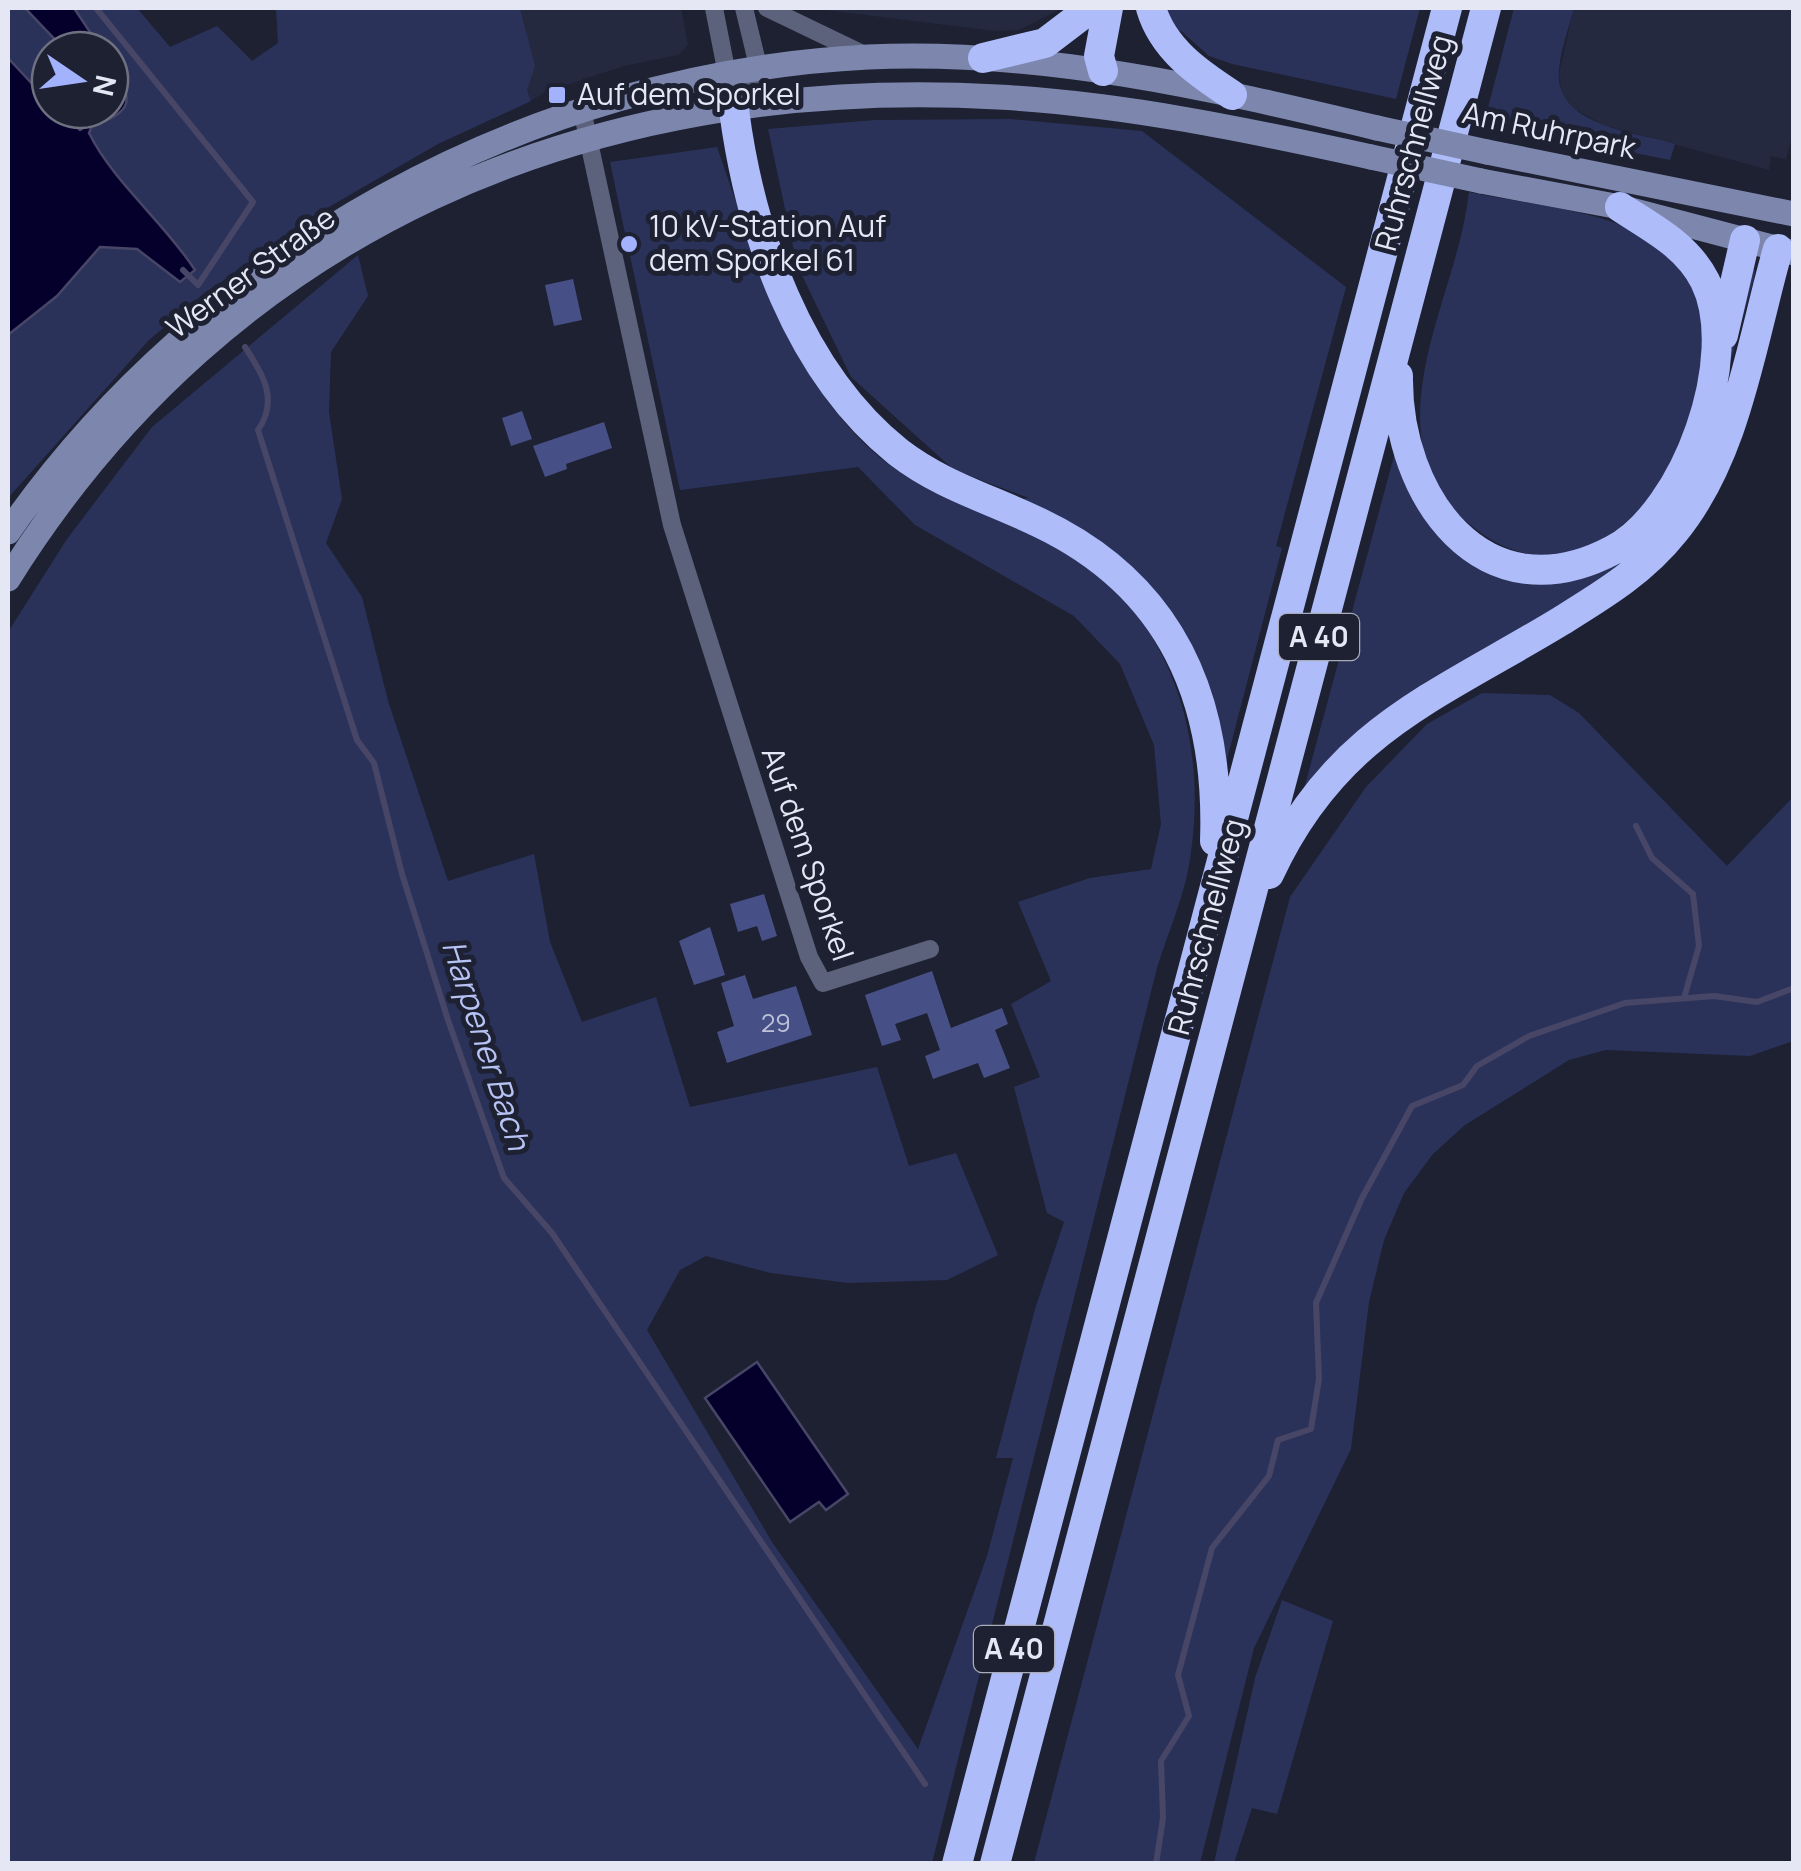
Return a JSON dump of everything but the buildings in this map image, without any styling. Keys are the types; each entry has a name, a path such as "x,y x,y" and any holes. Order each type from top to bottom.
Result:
{"highway":[{"path":"983,58 1045,43 1090,8"},
{"path":"1104,71 1099,56 1108,8"},
{"path":"1150,8 1171,46 1190,67 1232,95"},
{"name":"Ruhrschnellweg","path":"958,1864 1447,8"},
{"name":"Ruhrschnellweg","path":"995,1864 1486,8"},
{"path":"734,110 739,150 766,248 804,335 856,410 896,450 942,483 1049,527 1120,573 1157,616 1184,659 1208,734 1216,812 1213,868 1197,957"},
{"path":"1620,208 1672,240 1706,282 1718,321 1716,364"},
{"path":"1407,305 1398,407 1416,472 1439,518 1464,544 1510,566 1535,569 1588,560 1615,550 1648,523 1686,462 1716,364 1745,240"},
{"path":"1232,970 1278,855 1322,786 1354,752 1420,701 1620,584 1674,533 1717,463 1786,251"}],"main road":[{"name":"Am Ruhrpark","path":"730,74 869,57 983,58 1104,71 1794,214"},
{"path":"1104,71 1114,92 1137,111"},
{"name":"Werner Straße","path":"8,532 35,493 116,400 194,326 262,273 399,187 582,110 730,74"},
{"name":"Am Ruhrpark","path":"734,110 870,96 996,96 1137,111 1620,208 1786,251"},
{"name":"Werner Straße","path":"8,579 62,497 117,430 187,357 249,307 364,230 480,174 586,139 734,110"},
{"path":"1745,240 1748,204"},
{"path":"1748,204 1786,251"}],"street":[{"path":"714,8 730,74 734,110"},
{"path":"734,110 759,70 744,8"},
{"path":"767,8 869,57"},
{"name":"Auf dem Sporkel","path":"582,110 672,525 810,957 822,984 930,948"}],"shaded area":[{"path":"8,8 137,8 170,47 217,26 252,61 278,43 276,8 520,8 535,66 527,90 531,101 438,144 308,219 199,298 149,340 8,498"},
{"path":"25,8 74,8 89,30 46,30"},
{"path":"520,8 681,8 688,45 678,55 624,66 545,92 531,101 527,90 526,30"},
{"path":"808,8 1063,8 1019,30 995,31"},
{"path":"1160,8 1420,8 1396,99 1209,56 1181,31 1173,34"},
{"path":"1514,8 1574,8 1559,69 1561,88 1569,103 1600,123 1675,144 1670,160 1484,123"},
{"path":"1574,8 1793,8 1793,133 1786,159 1771,156 1769,170 1603,125 1573,108 1562,94 1559,73"},
{"path":"8,58 30,82 30,130 90,130 112,169 195,270 180,282 137,249 100,247 57,296 8,335"},
{"path":"1011,119 1142,131 1346,287 1276,546 1282,548 1223,775 1197,665 1014,500 1029,498 954,470 851,377 797,265 768,129 875,120"},
{"path":"717,147 775,307 815,382 840,417 891,466 939,492 1040,535 1101,576 1132,608 1156,644 1175,684 1194,769 1188,873 1157,968 932,1863 8,1863 8,632 67,539 152,427 358,255 368,296 331,352 329,412 342,499 326,543 362,597 388,701 448,881 534,854 550,942 582,1022 656,997 690,1107 877,1067 909,1166 956,1153 998,1255 947,1280 848,1283 771,1273 706,1256 680,1270 647,1330 772,1542 918,1749 987,1556 1013,1458 996,1458 1035,1309 1064,1222 1047,1213 1014,1087 1040,1077 1011,1004 1051,981 1018,902 1090,878 1151,869 1161,824 1154,745 1120,664 1074,616 915,525 858,467 680,490 629,251 635,249 633,237 626,238 610,162"},
{"path":"1469,192 1577,212 1631,229 1675,257 1700,299 1705,354 1694,413 1668,470 1631,517 1585,548 1533,555 1477,530 1447,501 1427,464 1421,436 1424,375"},
{"path":"1750,269 1755,270 1754,278 1703,460 1631,561 1301,800 1397,445 1487,569 1641,538"},
{"path":"1482,693 1550,695 1579,713 1727,866 1793,797 1793,1041 1750,1056 1606,1050 1569,1060 1465,1125 1433,1154 1404,1193 1384,1240 1369,1302 1351,1449 1254,1648 1200,1863 1034,1863 1290,897 1366,787 1427,724"},
{"path":"757,1362 848,1494 826,1510 819,1502 790,1522 705,1398"},
{"path":"1282,1600 1333,1621 1277,1814 1252,1808 1234,1863 1214,1863 1255,1678"}],"waterway":[{"name":"Harpener Bach","path":"96,8 253,202 198,285 183,270"},
{"name":"Harpener Bach","path":"245,347 263,377 268,398 258,430 357,740 374,763 402,874 504,1178 552,1233 925,1784"},
{"path":"1636,826 1652,858 1693,894 1699,946 1684,998"},
{"path":"1156,1864 1163,1818 1161,1761 1189,1716 1178,1675 1212,1548 1269,1476 1278,1440 1311,1429 1319,1379 1316,1303 1362,1198 1412,1106 1463,1085 1477,1066 1529,1036 1625,1003 1714,996 1757,1002 1794,988"}],"place":[{"name":"Auf dem Sporkel","path":"557,95"},
{"name":"10 kV-Station Auf dem Sporkel 61","path":"629,244"}]}
